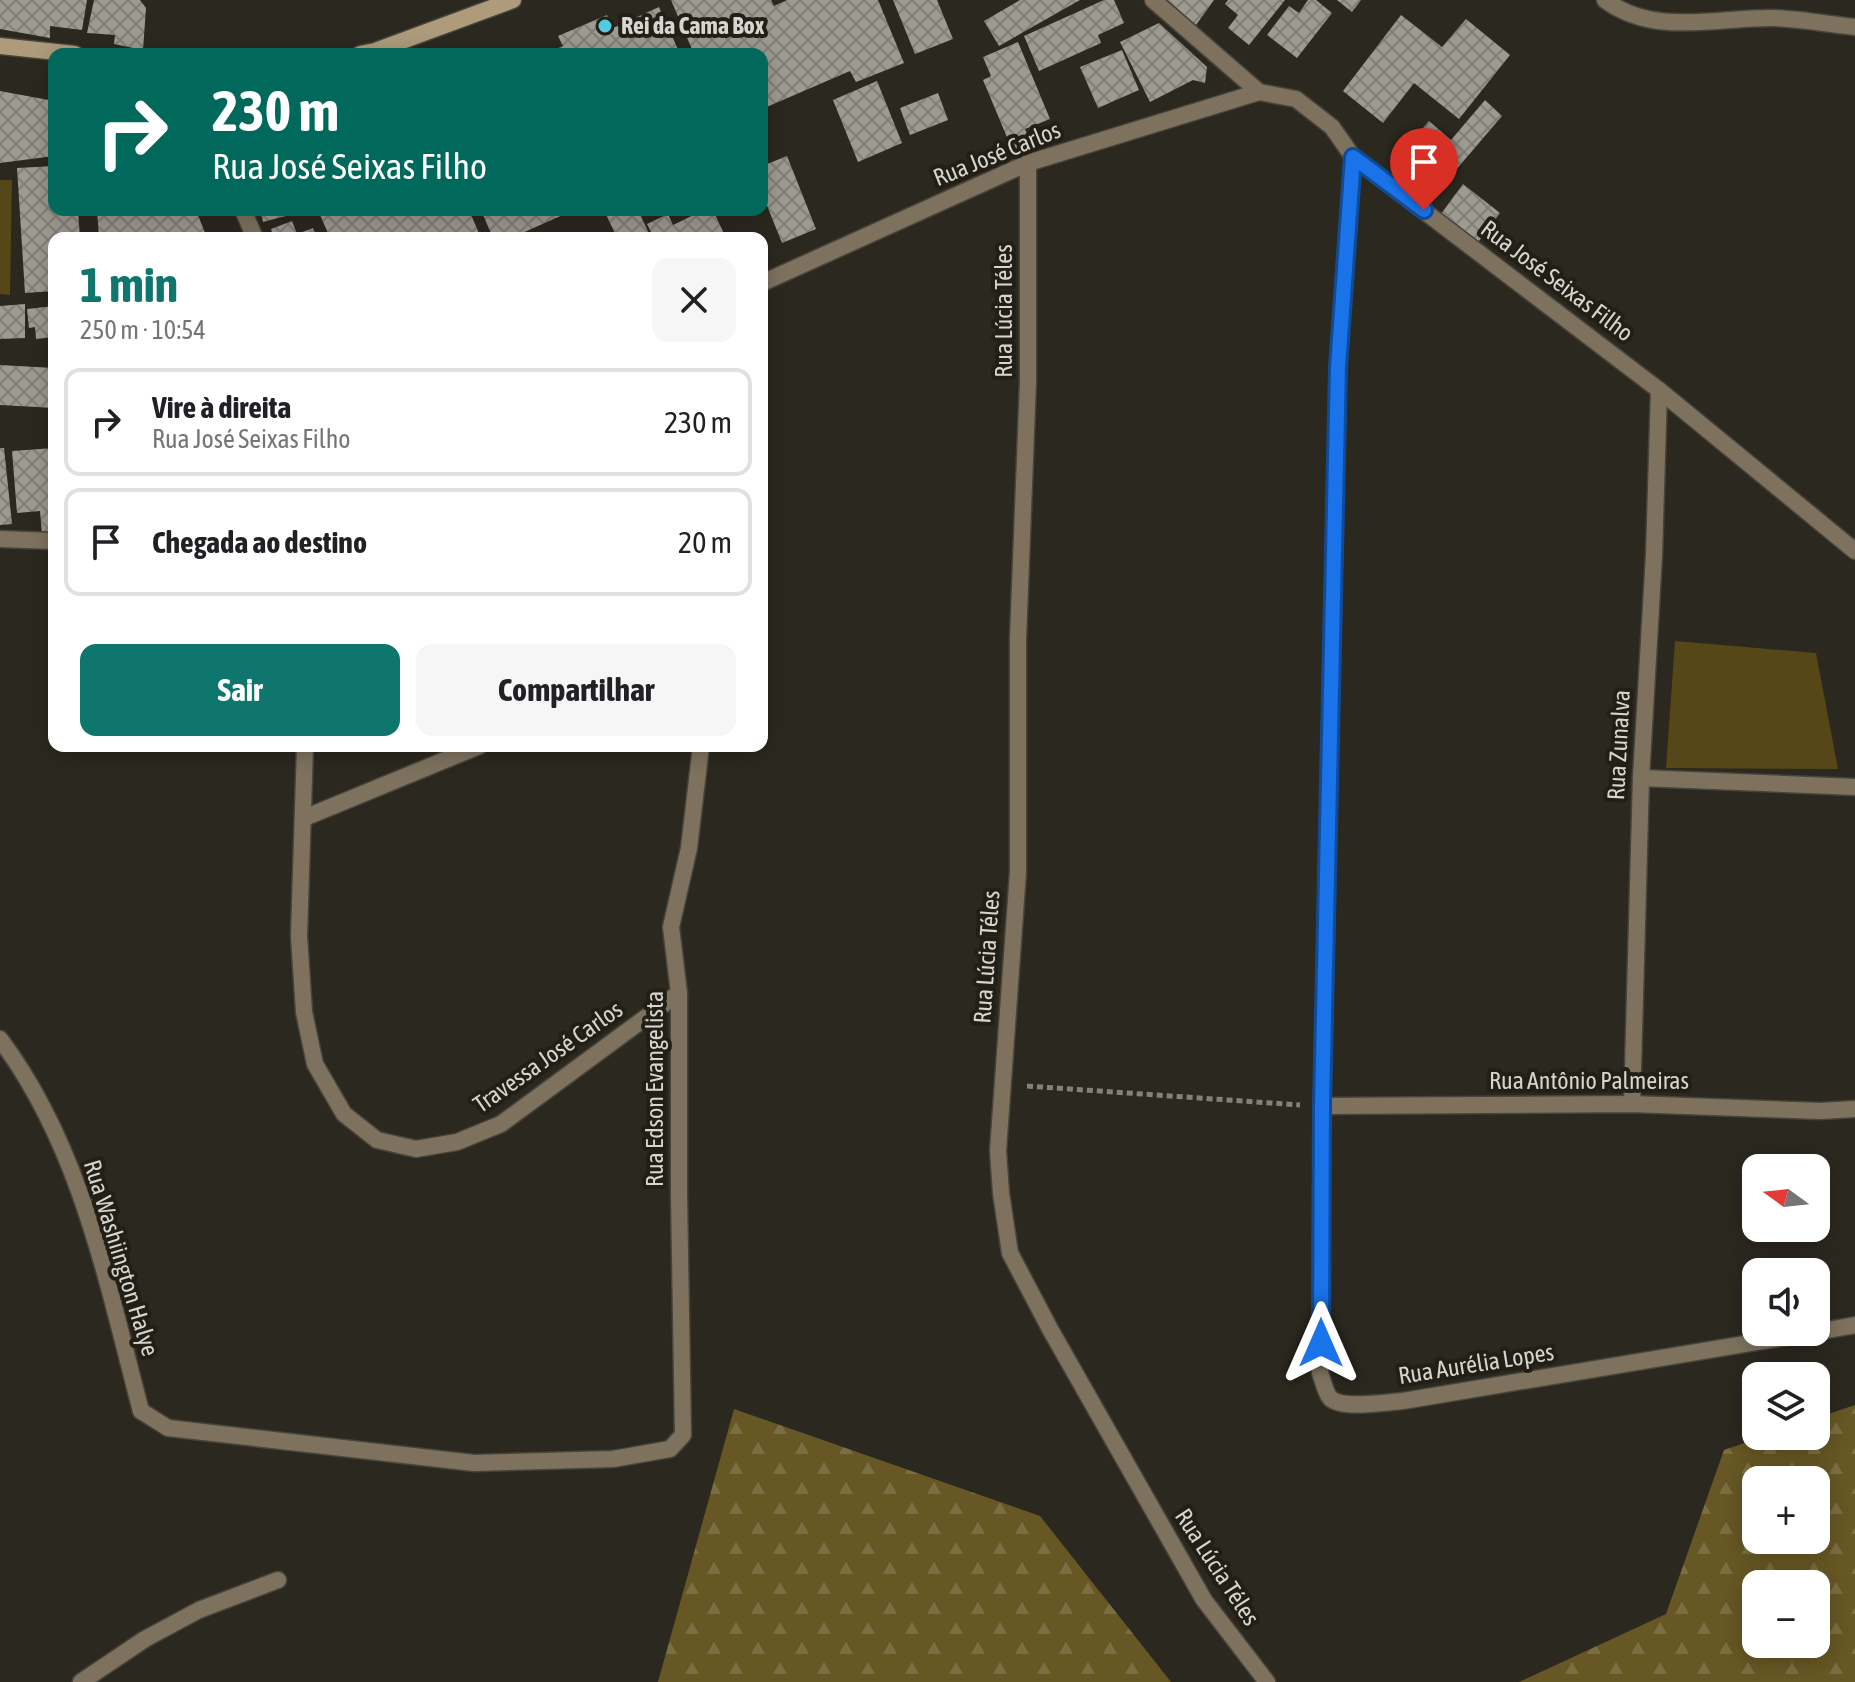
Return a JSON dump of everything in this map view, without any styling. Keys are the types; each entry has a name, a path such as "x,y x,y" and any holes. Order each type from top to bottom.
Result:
{"main road":[{"path":"383,48 513,0"},
{"path":"0,46 48,51"}],"street":[{"name":"Rua José Seixas Filho","path":"1153,0 1259,92 1296,99 1332,127 1353,157 1659,390 1855,551"},
{"path":"1605,0 1633,16 1663,23 1775,18 1855,27"},
{"name":"Rua José Carlos","path":"768,280 1028,163 1259,92"},
{"name":"Rua Aurélia Lopes","path":"1353,157 1338,367 1322,1106 1320,1373 1328,1396 1336,1402 1403,1401 1742,1344"},
{"name":"Rua Lúcia Téles","path":"1028,163 1028,381 1018,639 1018,872 998,1151 1010,1253 1204,1600 1267,1682"},
{"name":"Rua Zunalva","path":"1632,1104 1641,778 1654,555 1659,390"},
{"path":"0,539 48,541"},
{"name":"Travessa José Carlos","path":"305,752 299,936 304,1012 315,1064 344,1114 377,1140 416,1149 457,1142 501,1124 679,993"},
{"path":"304,818 464,752"},
{"name":"Rua Edson Evangelista","path":"141,1411 168,1428 474,1463 624,1458 670,1449 683,1435 679,993 671,927 689,848 700,752"},
{"path":"1641,778 1855,787"},
{"name":"Rua Washiington Halye","path":"0,1039 32,1089 73,1173 88,1213 141,1411"},
{"name":"Rua Antônio Palmeiras","path":"1322,1106 1632,1104 1821,1111 1855,1109"},
{"name":"Rua Aurélia Lopes","path":"1830,1329 1855,1325"},
{"path":"81,1682 145,1639 199,1610 278,1580"}],"path":[{"path":"1002,1085 1322,1106"}],"green space":[{"path":"1855,1405 1855,1682 1519,1682 1666,1614 1724,1450 1742,1444 1742,1450 1830,1450 1830,1413"},
{"path":"734,1409 1040,1516 1171,1682 658,1682"}],"shaded area":[{"path":"0,180 12,180 10,295 0,294"},
{"path":"1675,641 1816,653 1838,769 1666,768"}],"building":[{"path":"0,0 87,0 82,30 50,26 50,38 0,29"},
{"path":"94,0 140,0 146,8 143,48 114,44 115,35 87,33"},
{"path":"671,0 771,0 774,6 787,0 878,0 904,63 856,82 850,71 768,106 768,48 691,48"},
{"path":"893,0 937,0 953,39 915,54"},
{"path":"1020,0 1080,0 999,46 984,21"},
{"path":"1104,0 1114,0 1124,23 1098,35 1101,43 1039,71 1024,36"},
{"path":"1167,0 1214,0 1196,25"},
{"path":"1228,0 1285,0 1249,45 1228,28 1238,15 1225,4"},
{"path":"1308,0 1316,0 1332,13 1297,58 1267,35 1289,6 1299,13"},
{"path":"1337,0 1361,0 1352,12"},
{"path":"659,7 677,48 558,48 563,46 558,36 607,15 613,28"},
{"path":"1401,15 1442,47 1466,19 1510,55 1459,119 1414,83 1383,123 1343,91"},
{"path":"1159,23 1207,67 1205,83 1193,80 1150,102 1120,42"},
{"path":"1018,42 1050,119 1025,129 1032,146 1014,154 983,80 991,76 983,57"},
{"path":"1122,50 1139,90 1098,108 1080,67"},
{"path":"877,81 902,143 858,162 833,100"},
{"path":"0,91 48,100 48,157 0,163"},
{"path":"938,93 948,120 910,135 900,108"},
{"path":"1485,100 1502,116 1431,199 1391,165 1429,121 1451,140"},
{"path":"787,156 816,229 782,243 768,208 768,164"},
{"path":"48,166 48,216 78,216 80,232 48,232 48,291 25,293 17,168"},
{"path":"1463,184 1500,213 1475,246 1438,218"},
{"path":"97,216 198,216 205,232 99,232"},
{"path":"262,216 286,216 263,222"},
{"path":"321,216 472,216 478,232 327,232"},
{"path":"484,216 560,216 524,232 490,232"},
{"path":"607,216 641,216 648,232 614,232"},
{"path":"669,216 673,225 692,216 716,216 723,232 651,232 647,224"},
{"path":"292,221 296,232 272,232 271,229"},
{"path":"25,304 25,338 0,339 0,306"},
{"path":"48,307 48,338 36,339 35,327 29,328 27,309"},
{"path":"0,365 48,368 48,408 0,405"},
{"path":"0,448 4,448 12,524 0,525"},
{"path":"48,448 48,534 42,534 40,511 17,513 12,451"}],"place":[{"name":"Rei da Cama Box","path":"605,26"}],"route":[{"path":"1321,1343 1322,1106 1338,367 1353,157 1424,210"}]}
